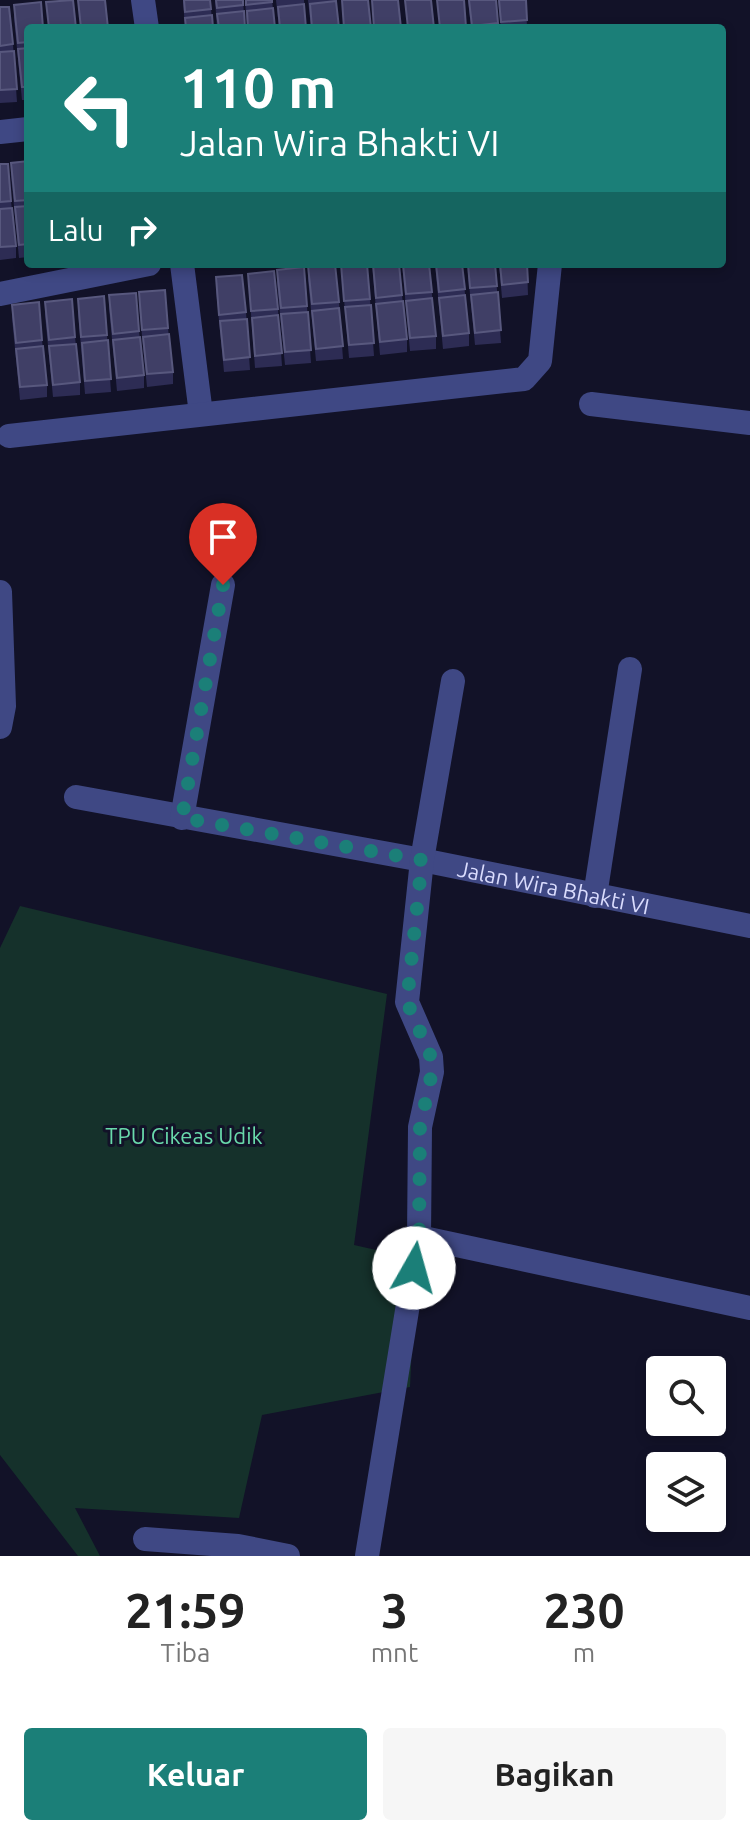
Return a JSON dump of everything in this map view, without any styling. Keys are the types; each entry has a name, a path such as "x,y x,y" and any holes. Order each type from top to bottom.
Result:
{"street":[{"path":"143,0 146,24"},
{"path":"0,132 24,129"},
{"path":"0,294 129,268"},
{"path":"183,268 201,414"},
{"path":"9,436 524,379 540,361 550,268"},
{"path":"591,404 750,423"},
{"path":"182,818 223,585"},
{"path":"0,598 1,713"},
{"path":"595,896 630,669"},
{"path":"367,1556 419,1237 420,1127 432,1072 431,1057 407,1002 422,860 453,681"},
{"name":"Jalan Wira Bhakti VI","path":"76,797 422,860 750,926"},
{"path":"419,1237 750,1308"},
{"path":"145,1539 222,1544 288,1556"}],"green space":[{"name":"TPU Cikeas Udik","path":"20,906 387,994 354,1245 416,1259 410,1387 262,1415 239,1518 75,1508 100,1556 78,1556 0,1455 0,948"}],"building":[{"path":"73,0 76,24 49,24 46,2"},
{"path":"78,0 105,0 108,24 81,24"},
{"path":"184,0 210,0 211,9 185,12"},
{"path":"216,0 243,0 243,5 217,8"},
{"path":"246,0 272,0 272,2 246,5"},
{"path":"342,0 368,0 371,24 344,24"},
{"path":"372,0 398,0 401,24 374,24"},
{"path":"405,0 431,0 434,24 408,24"},
{"path":"437,0 464,0 466,24 440,24"},
{"path":"469,0 496,0 498,23 472,24"},
{"path":"499,0 526,0 527,20 501,22"},
{"path":"336,1 339,24 312,24 310,4"},
{"path":"41,2 43,24 24,24 24,42 18,43 14,5"},
{"path":"304,4 306,24 280,24 278,7"},
{"path":"0,7 9,7 13,44 0,46"},
{"path":"273,8 275,24 248,24 247,11"},
{"path":"244,11 245,24 218,24 217,14"},
{"path":"212,15 213,24 186,24 185,18"},
{"path":"24,48 24,87 22,87 18,49"},
{"path":"14,51 17,89 0,90 0,52"},
{"path":"24,161 24,200 15,201 11,163"},
{"path":"0,164 8,164 11,201 0,202"},
{"path":"24,206 24,244 19,245 15,207"},
{"path":"12,208 16,246 0,247 0,209"},
{"path":"304,268 307,306 281,308 277,270"},
{"path":"308,268 335,268 339,302 312,304"},
{"path":"341,268 367,268 370,299 344,301"},
{"path":"373,268 399,268 402,295 376,298"},
{"path":"403,268 429,268 432,292 406,294"},
{"path":"436,268 462,268 465,289 439,292"},
{"path":"468,268 495,268 497,286 470,288"},
{"path":"500,268 527,268 528,282 502,285"},
{"path":"274,271 278,309 251,311 248,274"},
{"path":"242,275 246,312 219,315 216,277"},
{"path":"165,290 168,328 142,330 139,292"},
{"path":"498,292 501,330 475,333 471,295"},
{"path":"136,293 139,331 113,334 109,295"},
{"path":"465,295 469,333 443,336 439,298"},
{"path":"104,296 107,335 81,337 78,299"},
{"path":"432,298 436,336 410,338 406,301"},
{"path":"72,299 75,337 49,340 45,302"},
{"path":"403,301 407,339 380,342 376,304"},
{"path":"39,302 42,340 16,343 12,305"},
{"path":"371,305 374,343 349,345 345,307"},
{"path":"339,308 343,346 316,349 312,311"},
{"path":"308,312 311,350 285,352 281,314"},
{"path":"278,315 282,353 255,356 252,318"},
{"path":"247,319 250,357 224,360 220,321"},
{"path":"169,334 173,372 147,374 143,337"},
{"path":"140,337 144,375 117,378 113,340"},
{"path":"108,340 111,379 85,381 82,343"},
{"path":"76,344 80,382 53,385 49,346"},
{"path":"43,346 47,385 20,387 16,349"}],"route":[{"path":"223,585 182,818 422,860 407,1002 431,1057 432,1072 420,1127 419,1237 414,1268"}]}
